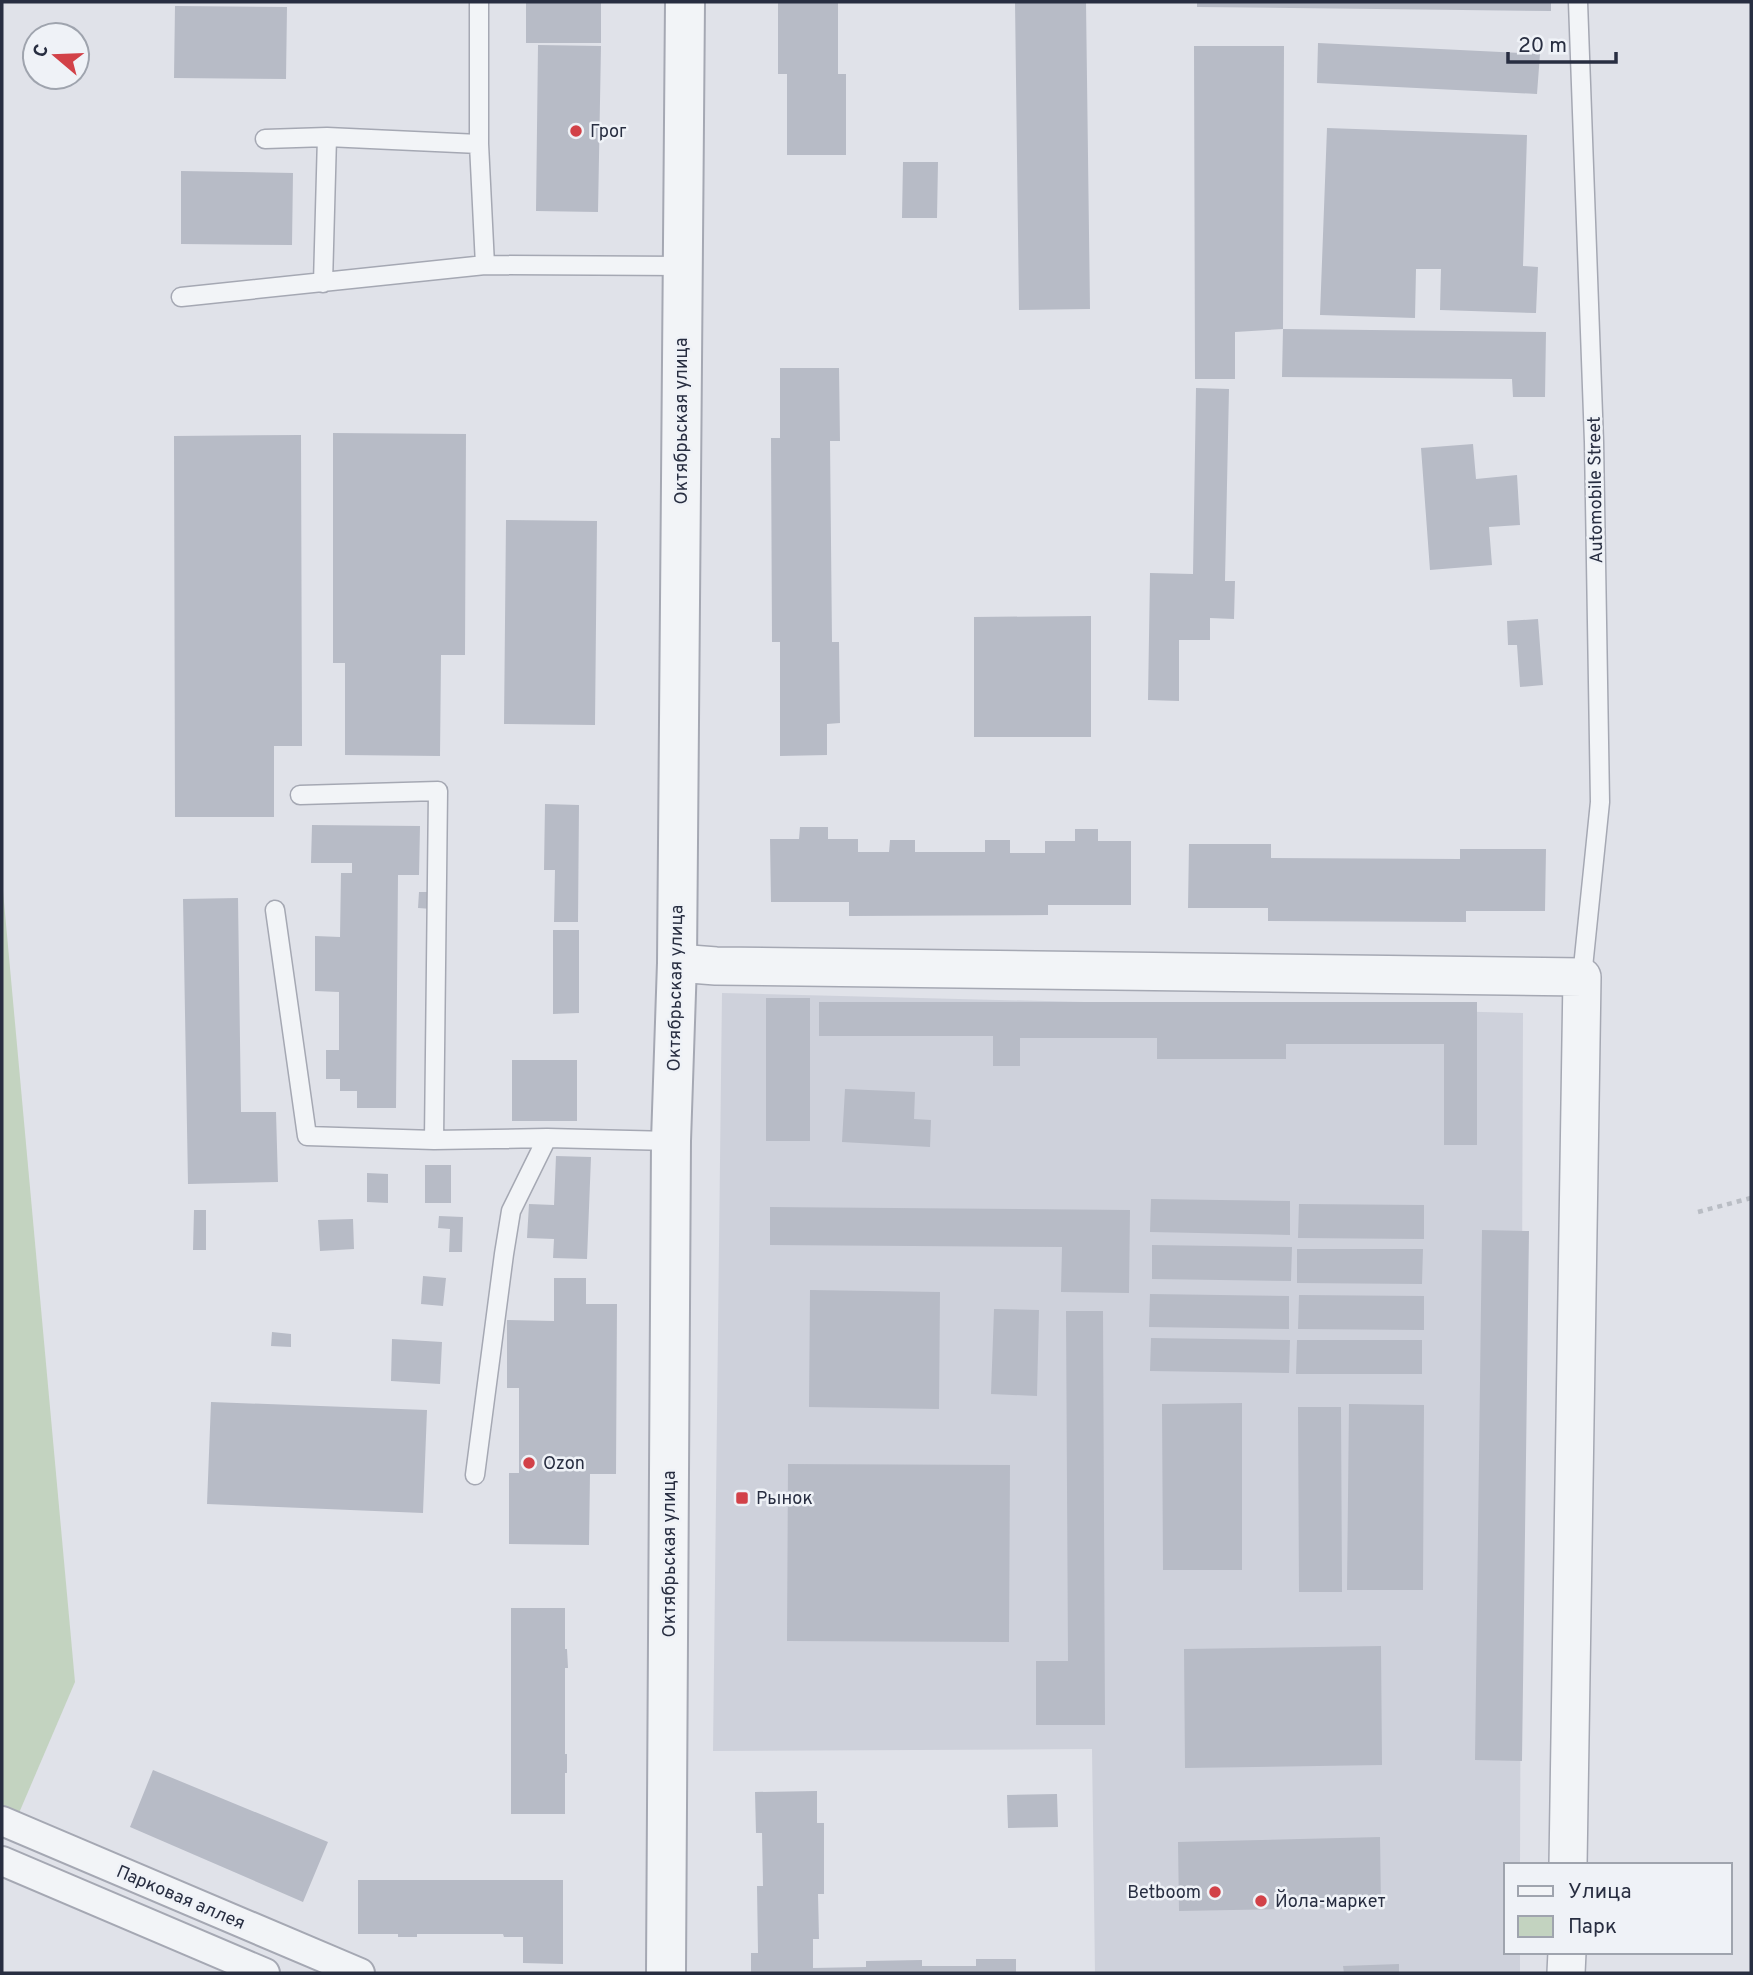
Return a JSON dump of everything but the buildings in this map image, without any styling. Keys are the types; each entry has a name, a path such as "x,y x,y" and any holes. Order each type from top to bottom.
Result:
{"street":[{"name":"Октябрьская улица","path":"666,1973 671,1140 677,963 685,2"},
{"path":"677,963 716,966 1582,977 1568,1863"},
{"name":"Парковая аллея","path":"2,1821 360,1973"},
{"name":"Парковая аллея","path":"2,1861 265,1973"},
{"path":"1566,1973 1567,1954"}],"lane":[{"path":"479,2 479,144 485,265"},
{"name":"Automobile Street","path":"1578,2 1594,442 1600,802 1582,977"},
{"path":"265,139 327,137 479,144"},
{"path":"323,283 327,137"},
{"path":"181,297 485,265 682,266"},
{"path":"300,795 438,791 434,1140"},
{"path":"275,911 307,1136 434,1140 671,1140"},
{"path":"475,1475 503,1254 511,1211 547,1138"}],"path":[{"path":"1698,1212 1751,1198"}],"shaded area":[{"path":"722,993 1523,1013 1520,1863 1504,1863 1504,1954 1520,1954 1520,1973 1095,1973 1092,1749 713,1751"}],"green space":[{"path":"2,880 75,1682 16,1820 2,1814"}],"place":[{"name":"Грог","path":"576,131"},
{"name":"Ozon","path":"529,1463"},
{"name":"Рынок","path":"742,1498"},
{"name":"Betboom","path":"1215,1892"},
{"name":"Йола-маркет","path":"1261,1901"}]}
